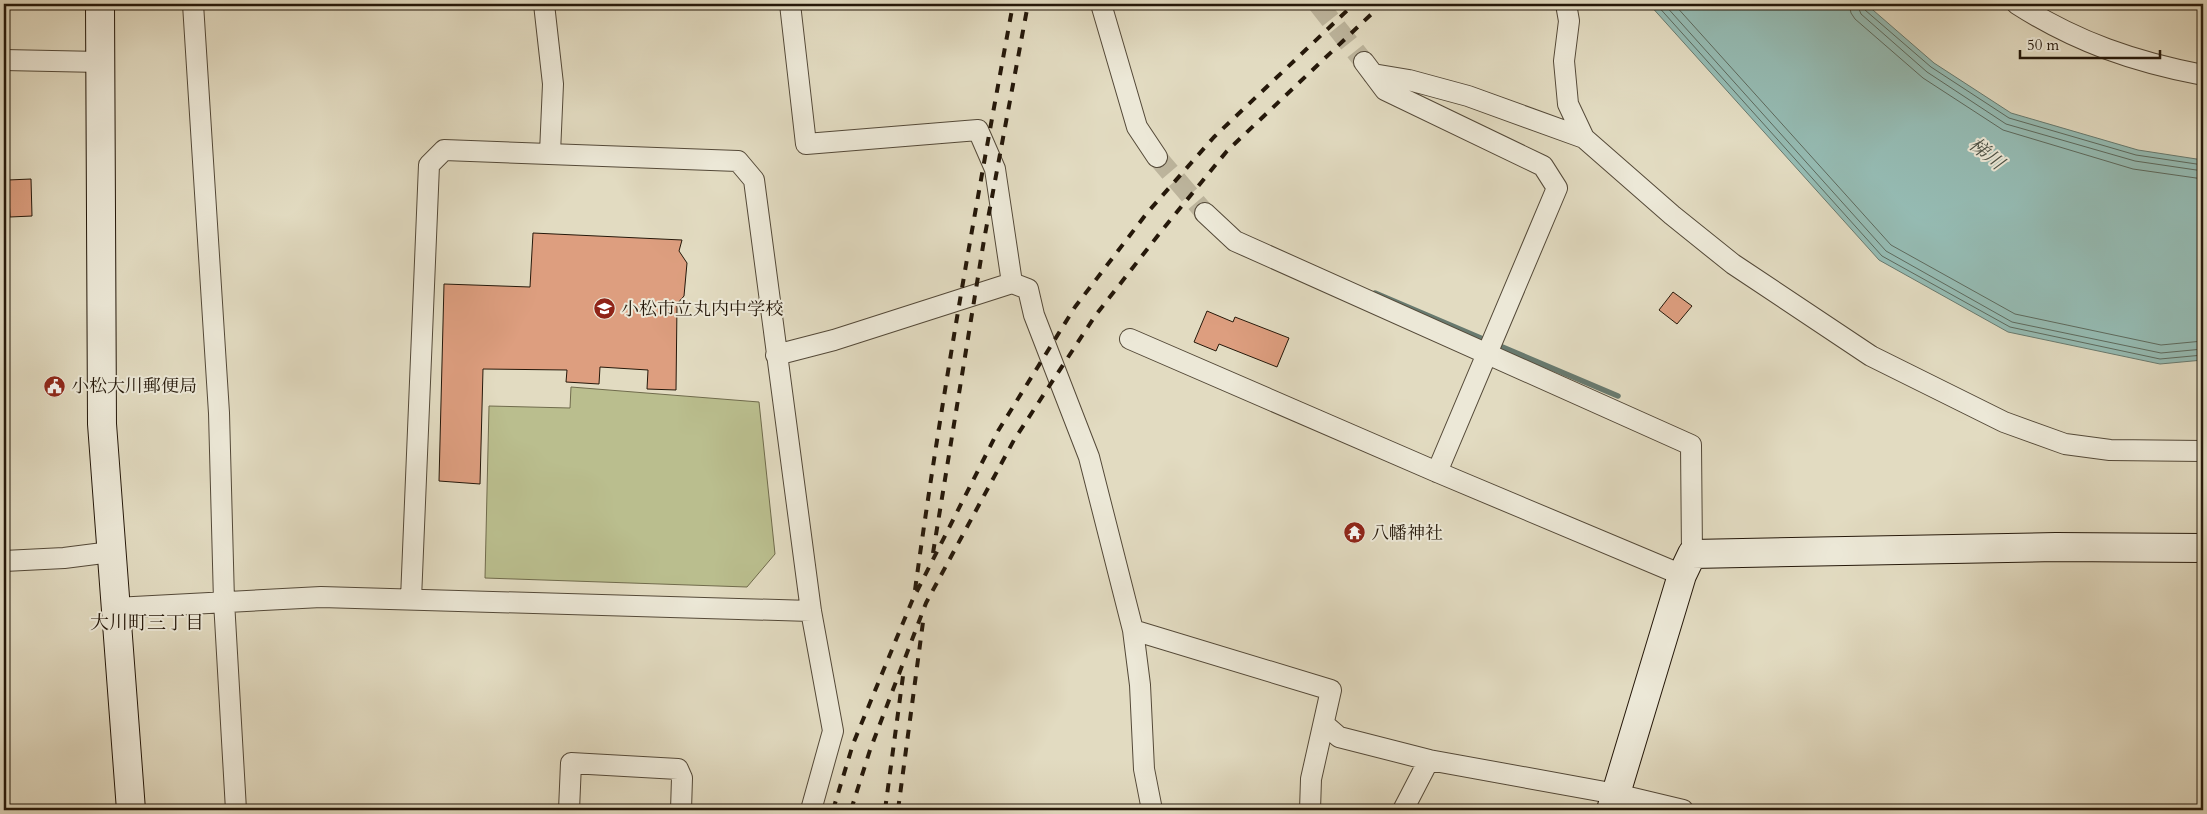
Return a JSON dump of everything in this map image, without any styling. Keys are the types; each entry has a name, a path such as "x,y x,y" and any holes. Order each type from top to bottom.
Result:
{"main road":[{"path":"100,4 102,424 131,810"},
{"path":"1614,802 1687,564 2056,547 2203,548"}],"street":[{"path":"193,4 219,413 224,601 236,810"},
{"path":"544,4 554,84 550,152"},
{"path":"790,4 806,144 978,130 995,169 1012,283"},
{"path":"1100,4 1137,127 1157,156"},
{"path":"1566,4 1569,21 1564,61 1568,104 1584,138"},
{"path":"2017,4 2047,23 2104,49 2157,66 2203,75"},
{"path":"4,60 100,62"},
{"path":"1436,472 1557,188 1543,166 1385,90 1368,68 1468,96 1584,138 1672,215 1733,264 1871,356 2004,422 2066,444 2110,450 2203,451"},
{"path":"411,599 429,165 444,150 550,152 738,161 754,180 811,611 833,732 811,810"},
{"path":"1130,339 1436,472 1687,564 1691,445 1236,241 1205,213"},
{"path":"776,355 834,340 1012,283 1028,289 1034,314 1089,457 1133,630 1140,685 1144,769 1152,810"},
{"path":"4,561 64,558 111,552"},
{"path":"115,608 321,597 811,611"},
{"path":"1133,630 1331,690 1311,779 1310,810"},
{"path":"1324,724 1339,737 1429,760 1614,802 1683,810"},
{"path":"1403,810 1429,760"},
{"path":"569,810 571,763 678,769 682,778 680,810"}],"green space":[{"path":"571,387 759,402 775,554 747,587 485,578 489,406 570,408"}],"water":[{"name":"梯川","path":"1649,4 1866,4 1934,63 2011,113 2138,150 2203,160 2203,360 2160,364 2008,332 1879,260"}],"building":[{"path":"31,179 32,216 10,217 8,180"},
{"path":"533,233 682,240 679,251 687,263 684,296 677,304 676,390 647,389 648,370 600,367 599,384 566,382 567,370 483,369 480,484 439,481 444,284 530,287"},
{"path":"1673,292 1692,306 1677,324 1659,310"},
{"path":"1207,311 1233,322 1235,317 1289,338 1277,367 1219,344 1216,351 1194,342"}],"waterway":[{"path":"1375,293 1483,339"},
{"path":"1500,346 1618,396"}],"tunnel":[{"path":"1318,4 1364,62"},
{"path":"1157,157 1205,213"}],"railway":[{"path":"915,590 948,369 1013,4"},
{"path":"933,553 984,240 1028,4"},
{"path":"833,810 853,744 912,601 998,431 1075,307 1147,213 1214,137 1354,4"},
{"path":"851,810 870,750 926,603 1014,440 1095,316 1227,151 1382,4"},
{"path":"898,810 923,622"},
{"path":"885,810 903,676"}],"place":[{"name":"小松市立丸内中学校","path":"605,309"},
{"name":"小松大川郵便局","path":"55,386"},
{"name":"八幡神社","path":"1355,533"}],"district":[{"name":"大川町三丁目","path":"147,622"}]}
